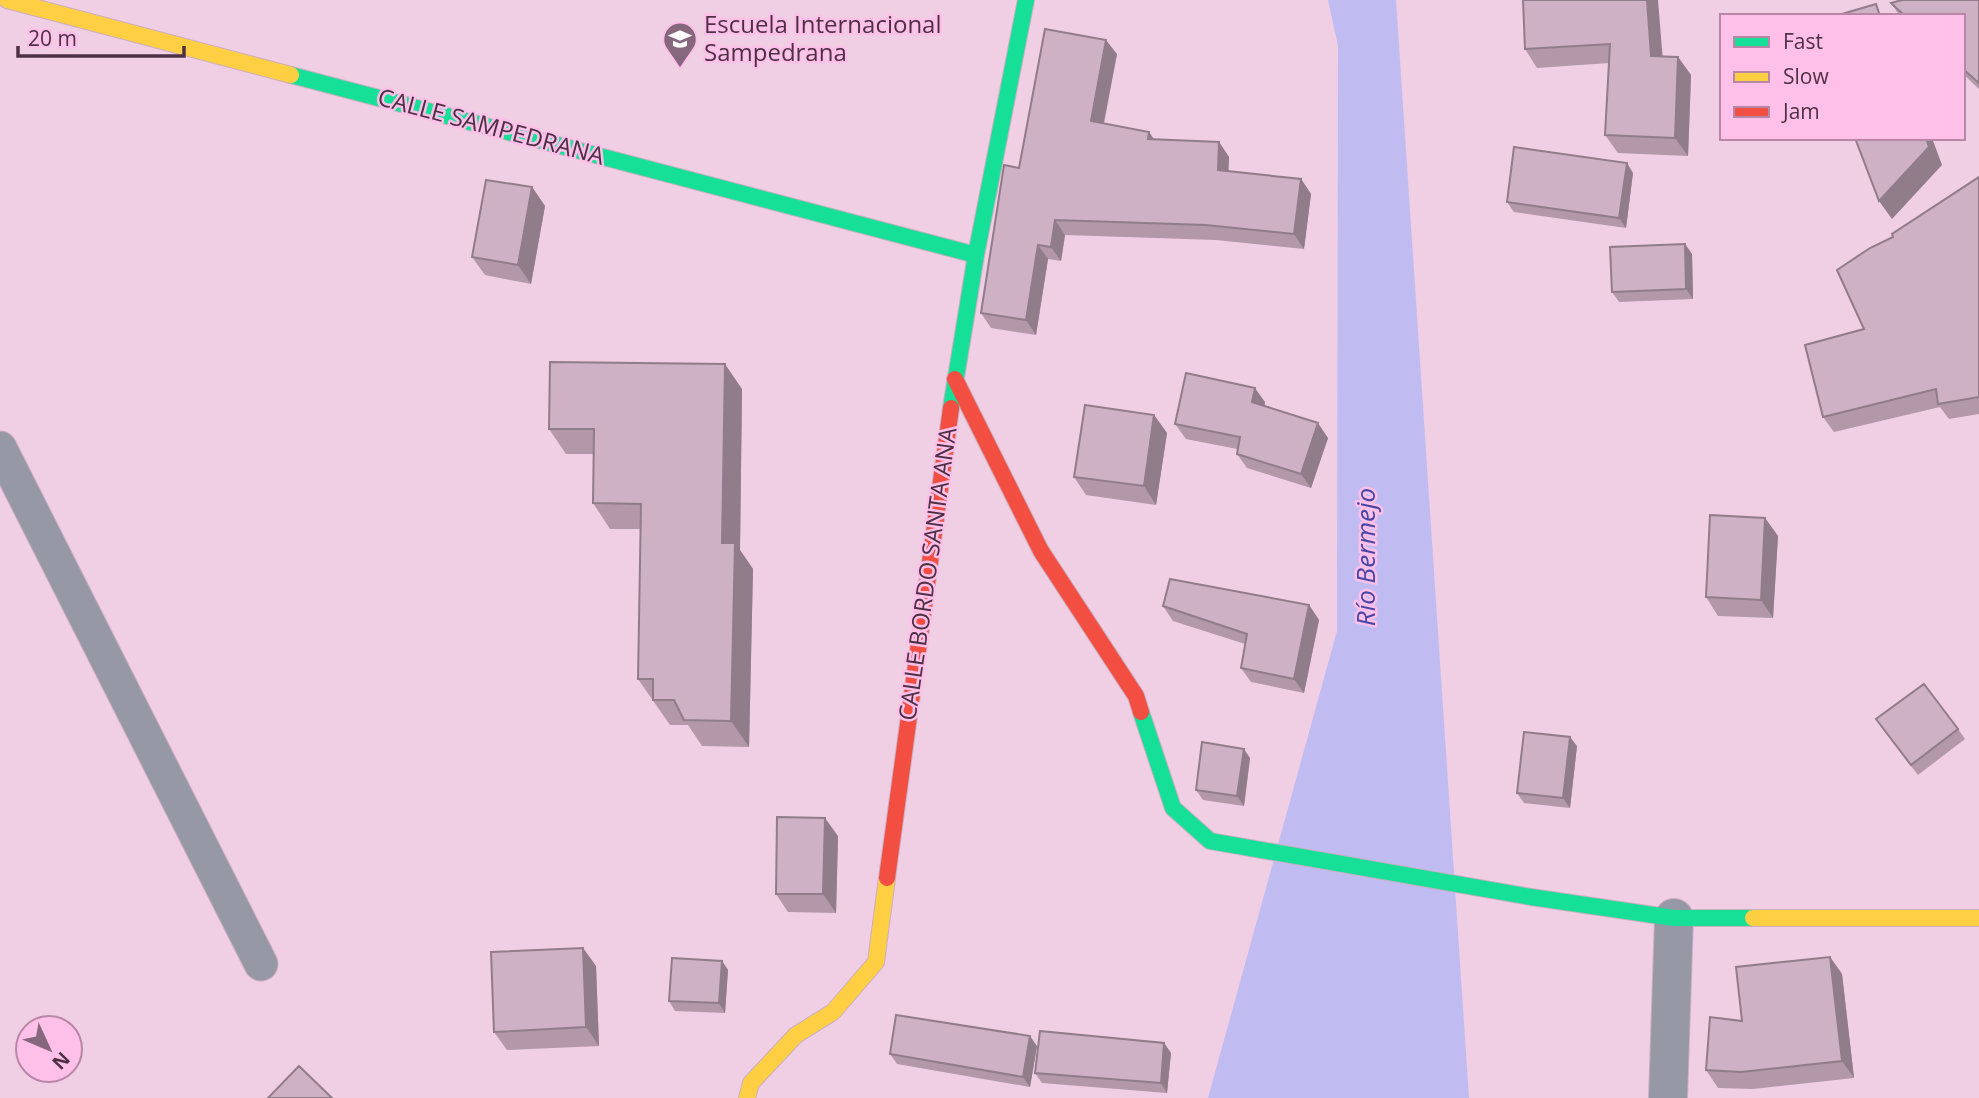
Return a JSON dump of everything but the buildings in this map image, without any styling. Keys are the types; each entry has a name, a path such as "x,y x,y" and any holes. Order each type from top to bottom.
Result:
{"street":[{"name":"CALLE SAMPEDRANA","path":"7,0 976,255"},
{"name":"CALLE BORDO SANTA ANA","path":"747,1098 751,1083 796,1035 833,1012 876,962 955,379 976,255 1026,0"},
{"path":"955,379 1041,551 1136,696 1173,808 1210,841 1531,897 1674,918 1979,918"},
{"path":"1668,1098 1674,918"}],"lane":[{"path":"0,448 261,964"}],"water":[{"name":"Río Bermejo","path":"1328,0 1396,0 1469,1098 1208,1098 1337,631 1338,46"}],"traffic: fast":[{"path":"951,408 976,255 1026,0"},
{"path":"291,75 976,255"},
{"path":"1141,712 1173,808 1210,841 1531,897 1674,918 1753,918"}],"traffic: slow":[{"path":"7,0 291,75"},
{"path":"747,1098 751,1083 796,1035 833,1012 876,962 887,878"},
{"path":"1753,918 1979,918"}],"traffic: jam":[{"path":"955,379 1041,551 1136,696 1141,712"},
{"path":"887,878 951,408"}],"place":[{"name":"Escuela Internacional Sampedrana","path":"680,69"}]}
